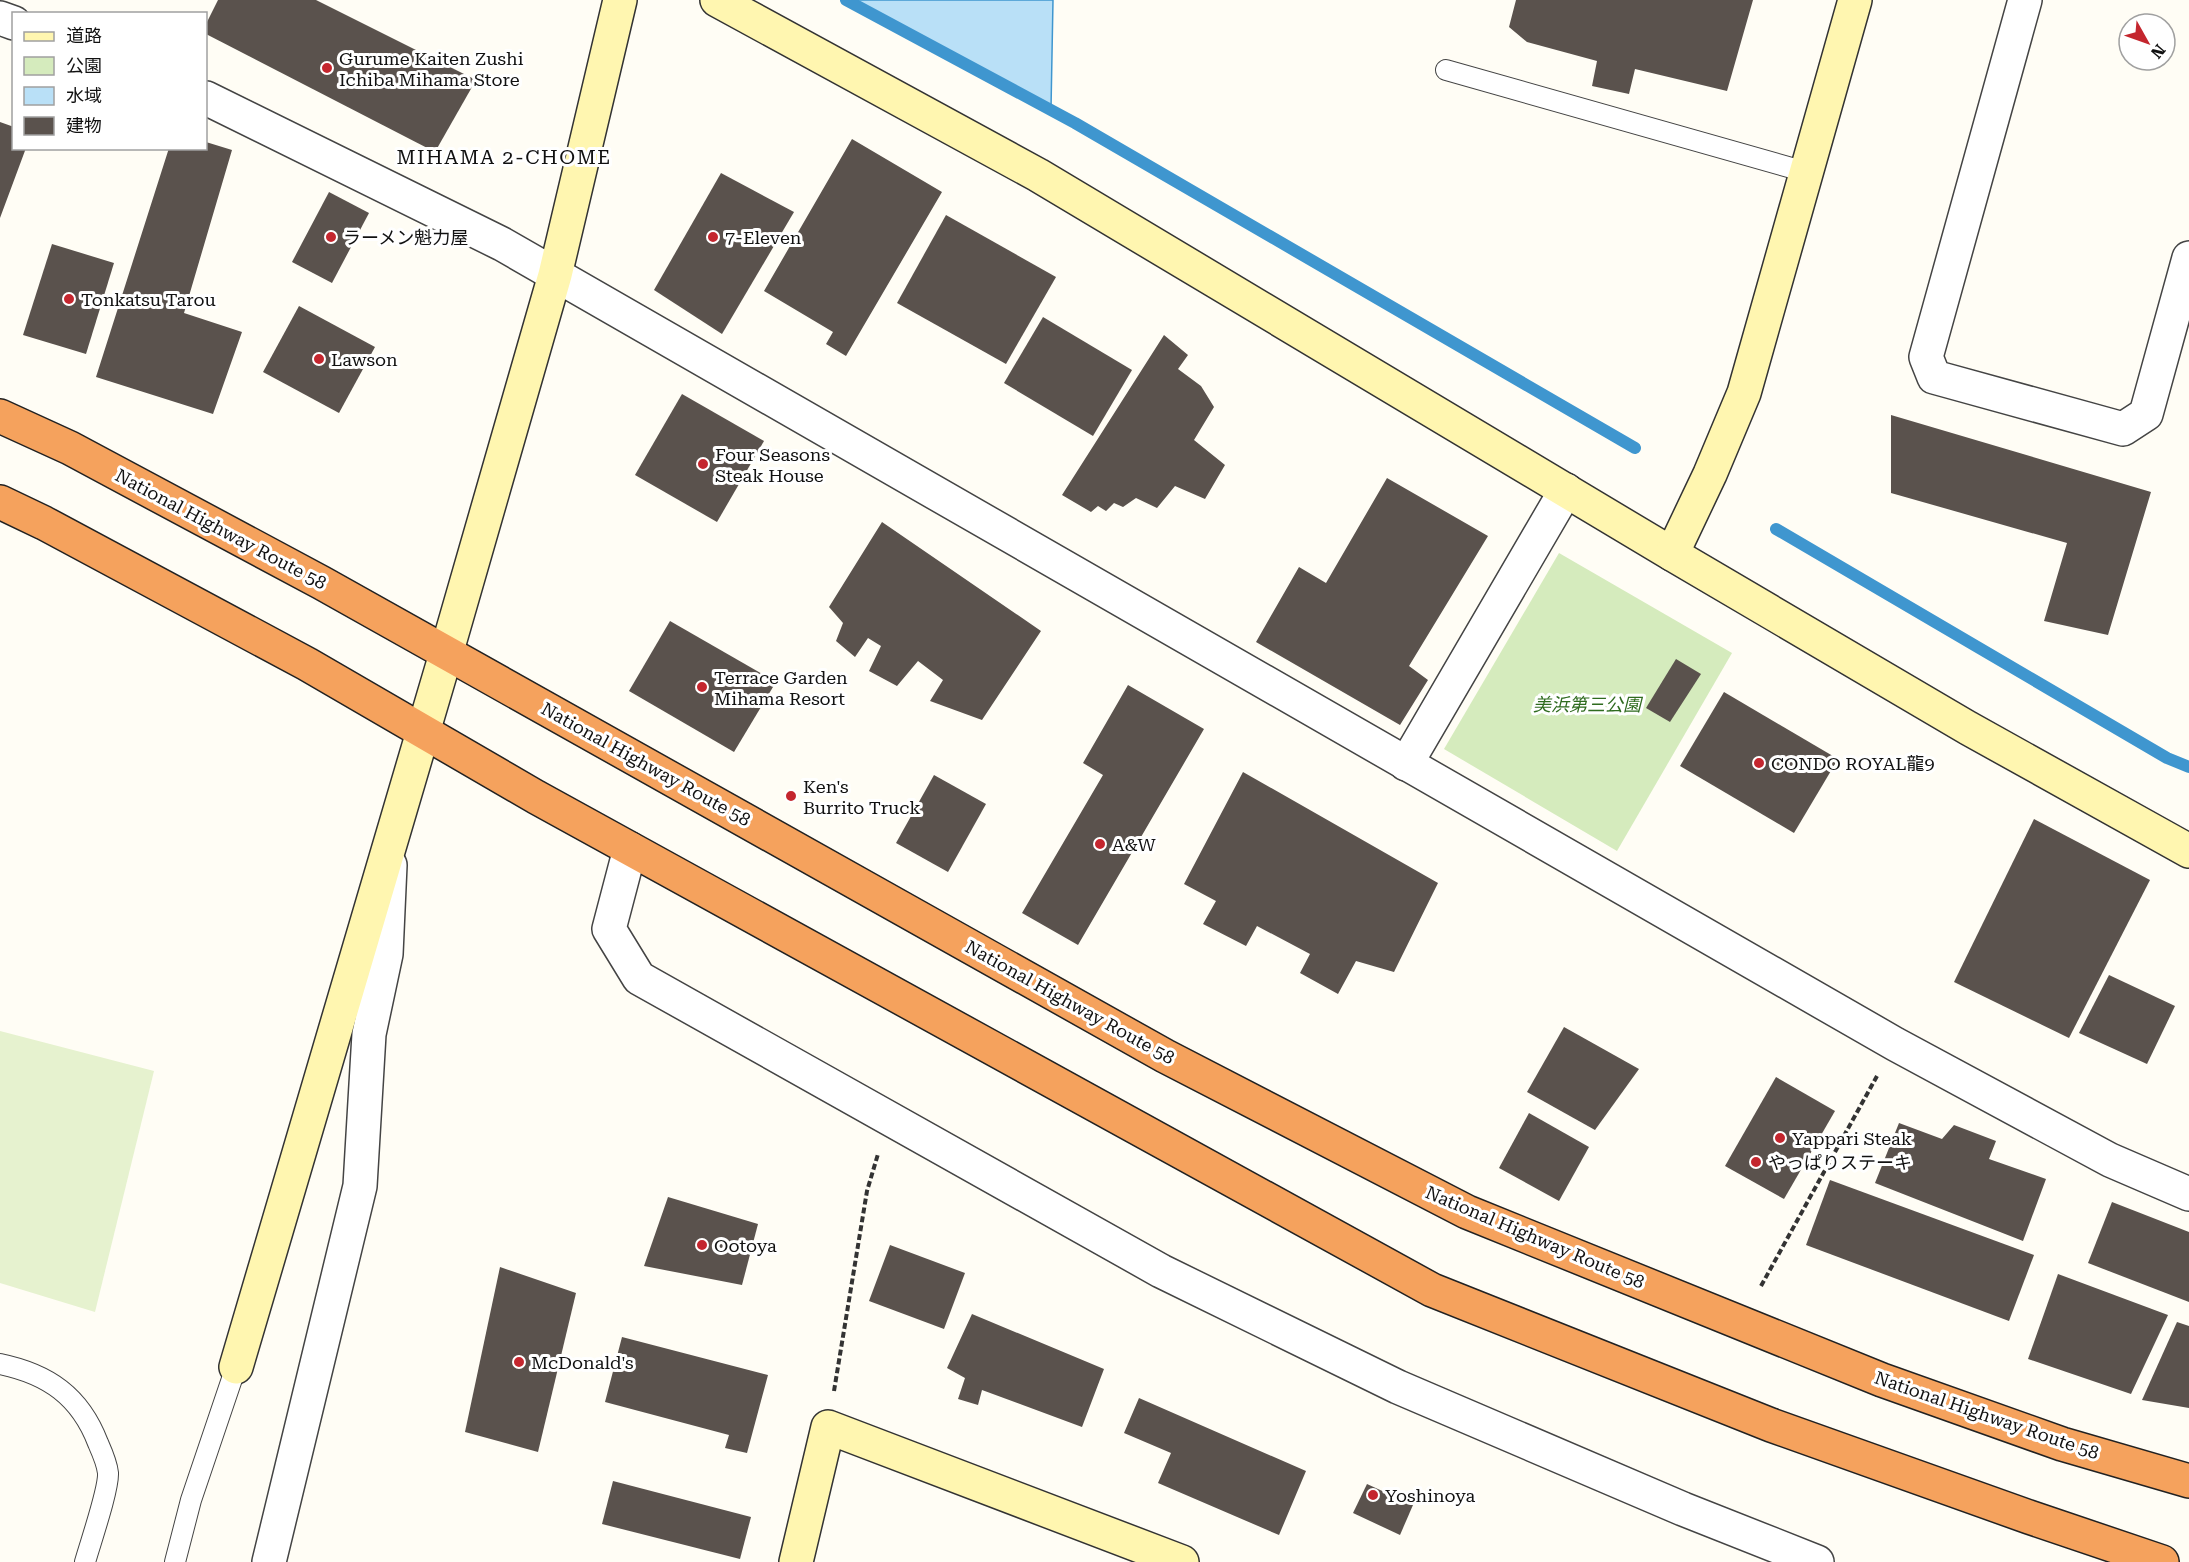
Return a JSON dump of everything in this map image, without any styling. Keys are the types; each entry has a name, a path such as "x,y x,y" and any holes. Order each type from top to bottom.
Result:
{"highway":[{"name":"National Highway Route 58","path":"0,416 70,448 142,485 549,709 1165,1056 1467,1212 1882,1380 2062,1444 2189,1481"},
{"path":"0,502 44,523 307,664 422,733 630,849 1432,1290 1771,1425 2154,1561"}],"street":[{"path":"236,1367 555,275 620,0"},
{"path":"717,0 1038,175 1968,728 2189,851"},
{"path":"1672,554 1710,474 1744,393 1856,0"},
{"path":"2025,0 1926,357 1934,377 2123,429 2146,414 2189,258"},
{"path":"207,98 502,244 1895,1044 2110,1160 2189,1194"},
{"path":"1406,764 1566,490"},
{"path":"269,1562 360,1186 369,1034 386,954 392,836"},
{"path":"630,849 609,929 639,978 1161,1271 1398,1387 1683,1509 1817,1562"},
{"path":"796,1562 828,1427 1182,1562"}],"lane":[{"path":"1446,70 1806,172"},
{"path":"0,1364 38,1376 64,1392 79,1406 91,1423 108,1475 85,1562"},
{"path":"175,1562 191,1500 236,1367"}],"path":[{"path":"1761,1286 1895,1044"},
{"path":"828,1427 867,1191 889,1118"}],"green space":[{"name":"美浜第三公園","path":"1559,553 1732,653 1617,851 1444,749"},
{"path":"0,1031 154,1071 95,1312 0,1283"}],"water":[{"path":"846,0 1053,0 1051,109"}],"building":[{"path":"218,0 316,0 476,80 435,152 207,35 207,22"},
{"path":"1516,0 1753,0 1727,91 1635,69 1629,94 1592,86 1597,61 1527,42 1509,27"},
{"path":"0,122 12,126 12,150 25,150 0,218"},
{"path":"852,139 942,192 846,356 826,344 833,332 764,291"},
{"path":"207,142 232,150 184,313 242,332 213,414 96,377 168,150 207,150"},
{"path":"721,173 794,212 722,334 654,290"},
{"name":"ラーメン魁力屋","path":"329,192 369,213 332,283 292,262"},
{"path":"946,215 1056,277 1006,364 897,303"},
{"name":"Tonkatsu Tarou","path":"52,244 114,263 86,354 23,335"},
{"name":"Lawson","path":"299,306 375,347 339,413 263,372"},
{"path":"1043,317 1132,370 1093,436 1004,383"},
{"path":"1164,335 1188,355 1178,369 1201,386 1214,407 1194,440 1225,465 1205,499 1175,486 1157,508 1136,498 1123,507 1114,503 1106,511 1098,506 1091,512 1062,495"},
{"path":"682,394 764,441 717,522 635,475"},
{"path":"1891,415 2151,492 2108,635 2044,621 2067,543 1891,493"},
{"path":"1387,478 1488,536 1409,666 1428,680 1400,725 1256,642 1299,567 1326,583"},
{"path":"882,522 1041,631 982,720 930,701 943,680 918,661 897,686 869,671 881,646 868,638 855,657 836,641 843,623 829,607"},
{"name":"Terrace Garden Mihama Resort","path":"670,621 776,682 734,752 629,691"},
{"path":"1676,659 1701,674 1670,722 1646,708"},
{"name":"A&W","path":"1128,685 1204,729 1078,945 1022,913 1103,775 1083,763"},
{"name":"CONDO ROYAL龍9","path":"1724,692 1838,759 1794,833 1680,766"},
{"path":"1243,772 1438,883 1394,972 1356,961 1338,994 1300,973 1310,954 1257,926 1246,946 1203,924 1216,901 1184,884"},
{"path":"934,775 986,804 948,872 896,843"},
{"path":"2034,819 2150,880 2069,1038 1954,982"},
{"path":"2109,975 2175,1006 2147,1064 2079,1033"},
{"path":"1564,1027 1639,1069 1595,1130 1527,1092"},
{"name":"Yappari Steak","path":"1776,1077 1835,1111 1784,1199 1725,1166"},
{"path":"1529,1113 1589,1147 1559,1201 1499,1168"},
{"path":"1899,1123 1942,1139 1954,1125 1996,1141 1989,1159 2046,1179 2023,1241 1875,1183"},
{"path":"1830,1180 2034,1255 2009,1321 1806,1245"},
{"name":"Ootoya","path":"668,1197 758,1224 742,1285 644,1266"},
{"path":"2112,1202 2189,1232 2189,1302 2088,1263"},
{"path":"890,1245 965,1273 944,1329 869,1301"},
{"path":"500,1267 576,1293 538,1452 465,1432"},
{"path":"2058,1274 2168,1315 2131,1394 2028,1359"},
{"path":"972,1314 1104,1369 1082,1427 982,1390 978,1405 958,1399 965,1378 947,1368"},
{"path":"2177,1322 2189,1326 2189,1408 2142,1400"},
{"path":"622,1337 768,1375 747,1453 725,1448 729,1435 605,1402"},
{"path":"1139,1398 1306,1471 1279,1535 1158,1483 1171,1453 1124,1433"},
{"path":"613,1481 751,1517 740,1559 602,1524"},
{"path":"1367,1484 1413,1505 1400,1535 1353,1513"}],"waterway":[{"path":"846,0 1075,123 1635,448"},
{"path":"1776,529 2167,758 2189,767"}],"place":[{"name":"Gurume Kaiten Zushi Ichiba Mihama Store","path":"327,68"},
{"name":"ラーメン魁力屋","path":"331,237"},
{"name":"7-Eleven","path":"713,237"},
{"name":"Tonkatsu Tarou","path":"69,299"},
{"name":"Lawson","path":"319,359"},
{"name":"Four Seasons Steak House","path":"703,464"},
{"name":"Terrace Garden Mihama Resort","path":"702,687"},
{"name":"CONDO ROYAL龍9","path":"1759,763"},
{"name":"Ken's Burrito Truck","path":"791,796"},
{"name":"A&W","path":"1100,844"},
{"name":"Yappari Steak","path":"1780,1138"},
{"name":"やっぱりステーキ","path":"1756,1162"},
{"name":"Ootoya","path":"702,1245"},
{"name":"McDonald's","path":"519,1362"},
{"name":"Yoshinoya","path":"1373,1495"}],"district":[{"name":"MIHAMA 2-CHOME","path":"504,157"}]}
